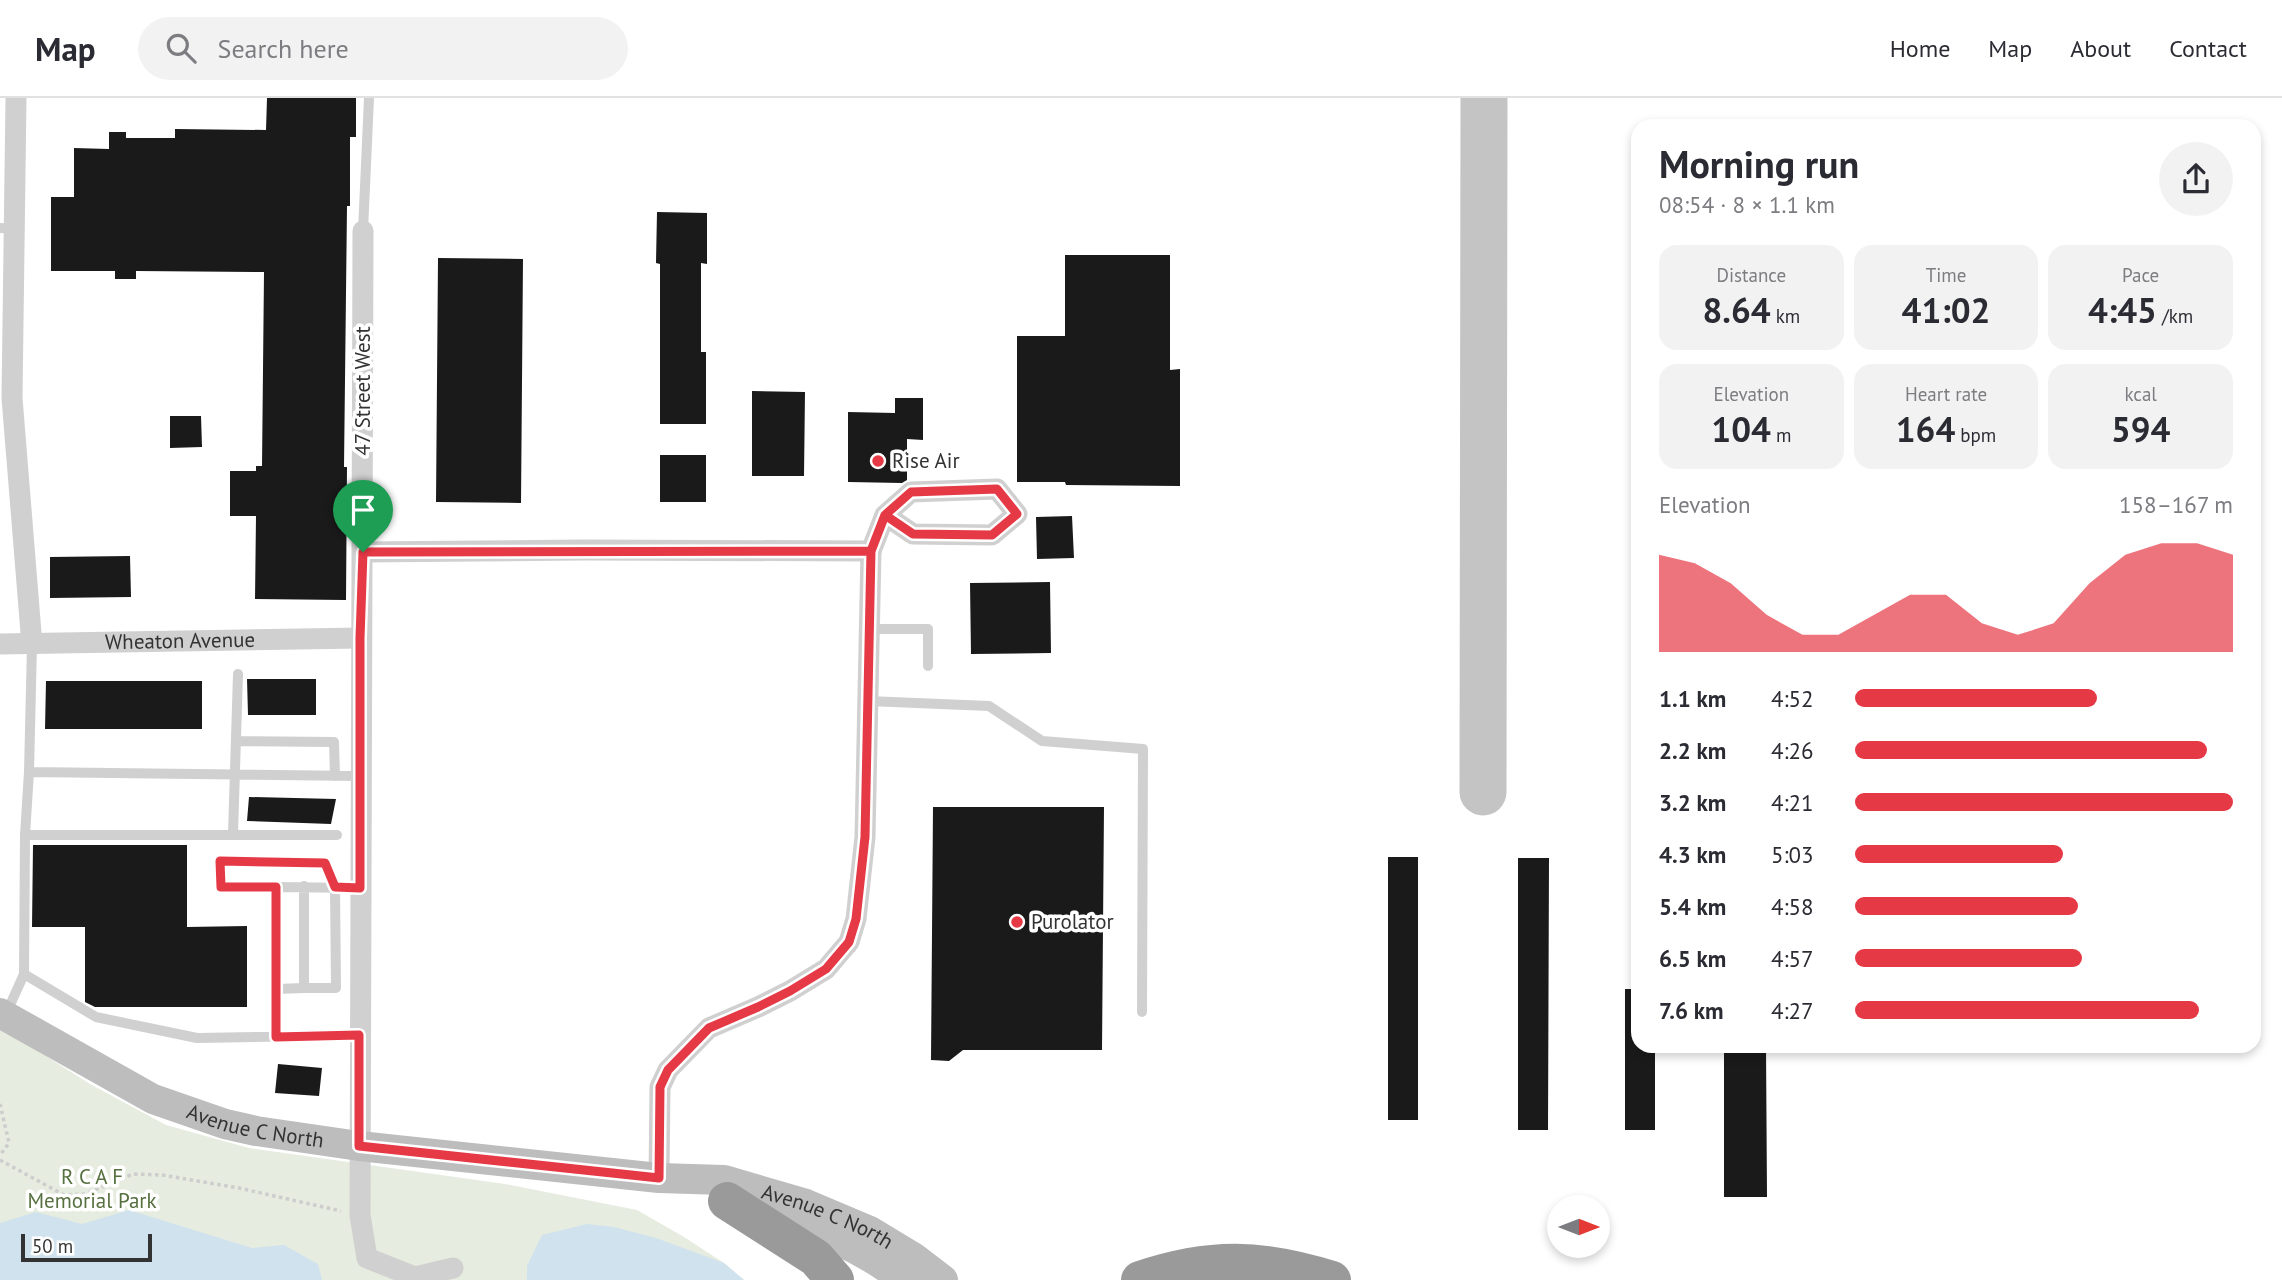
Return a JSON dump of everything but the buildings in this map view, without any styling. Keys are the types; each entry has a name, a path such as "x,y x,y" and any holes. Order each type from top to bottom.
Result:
{"highway":[{"path":"726,1201 816,1258 835,1280"},
{"path":"1140,1280 1184,1266 1236,1262 1289,1268 1332,1280"}],"main road":[{"name":"Avenue C North","path":"2,1015 153,1099 195,1115 256,1131 359,1146 659,1178 724,1180 806,1204 870,1231 913,1257 943,1280"},
{"name":"Avenue C North","path":"659,1178 794,1222 882,1263 903,1280"}],"street":[{"path":"16,98 7,228 6,398 32,645"},
{"name":"47 Street West","path":"363,231 360,1215 367,1258 415,1277 453,1268"},
{"path":"659,1178 660,1087 668,1070 709,1028 802,984 826,969 849,942 856,919 865,837 871,551 885,515 911,492 997,489 1017,514 992,535 913,534 885,515"},
{"path":"363,552 871,551"},
{"name":"Wheaton Avenue","path":"0,644 360,638"}],"lane":[{"path":"363,231 369,98"},
{"path":"870,629 928,629 928,666"},
{"path":"2,1015 24,974 25,835 32,645"},
{"path":"233,834 238,674"},
{"path":"868,701 989,706 1042,741 1143,749 1142,1012"},
{"path":"237,741 334,742 335,776"},
{"path":"29,772 360,776"},
{"path":"25,835 337,835"},
{"path":"276,989 336,988 335,887 325,863 220,861 221,887 304,886 335,887 360,888"},
{"path":"304,886 304,988"},
{"path":"276,887 276,1037"},
{"path":"24,974 96,1017 197,1038 359,1035"}],"path":[{"path":"0,1104 9,1143 0,1158 64,1195 85,1194 133,1174 162,1175 239,1188 360,1215"}],"green space":[{"name":"R C A F Memorial Park","path":"0,1027 90,1084 166,1125 249,1148 505,1184 637,1210 724,1263 744,1280 0,1280"}],"water":[{"path":"129,1210 252,1248 284,1245 318,1264 322,1280 0,1280 0,1223 36,1212 82,1224"},
{"path":"587,1224 614,1227 656,1238 724,1263 744,1280 527,1280 527,1266 542,1235"}],"taxiway":[{"path":"1483,792 1484,98"}],"place":[{"name":"Rise Air","path":"878,461"},
{"name":"Purolator","path":"1017,922"}],"route":[{"path":"363,552 360,638 360,888 335,887 325,863 220,861 221,887 276,887 276,1037 359,1035 359,1146 659,1178 660,1087 668,1070 709,1028 790,991 826,969 849,942 856,919 865,837 871,551 885,515 911,492 997,489 1017,514 992,535 913,534 885,515 871,551 363,552"}]}
